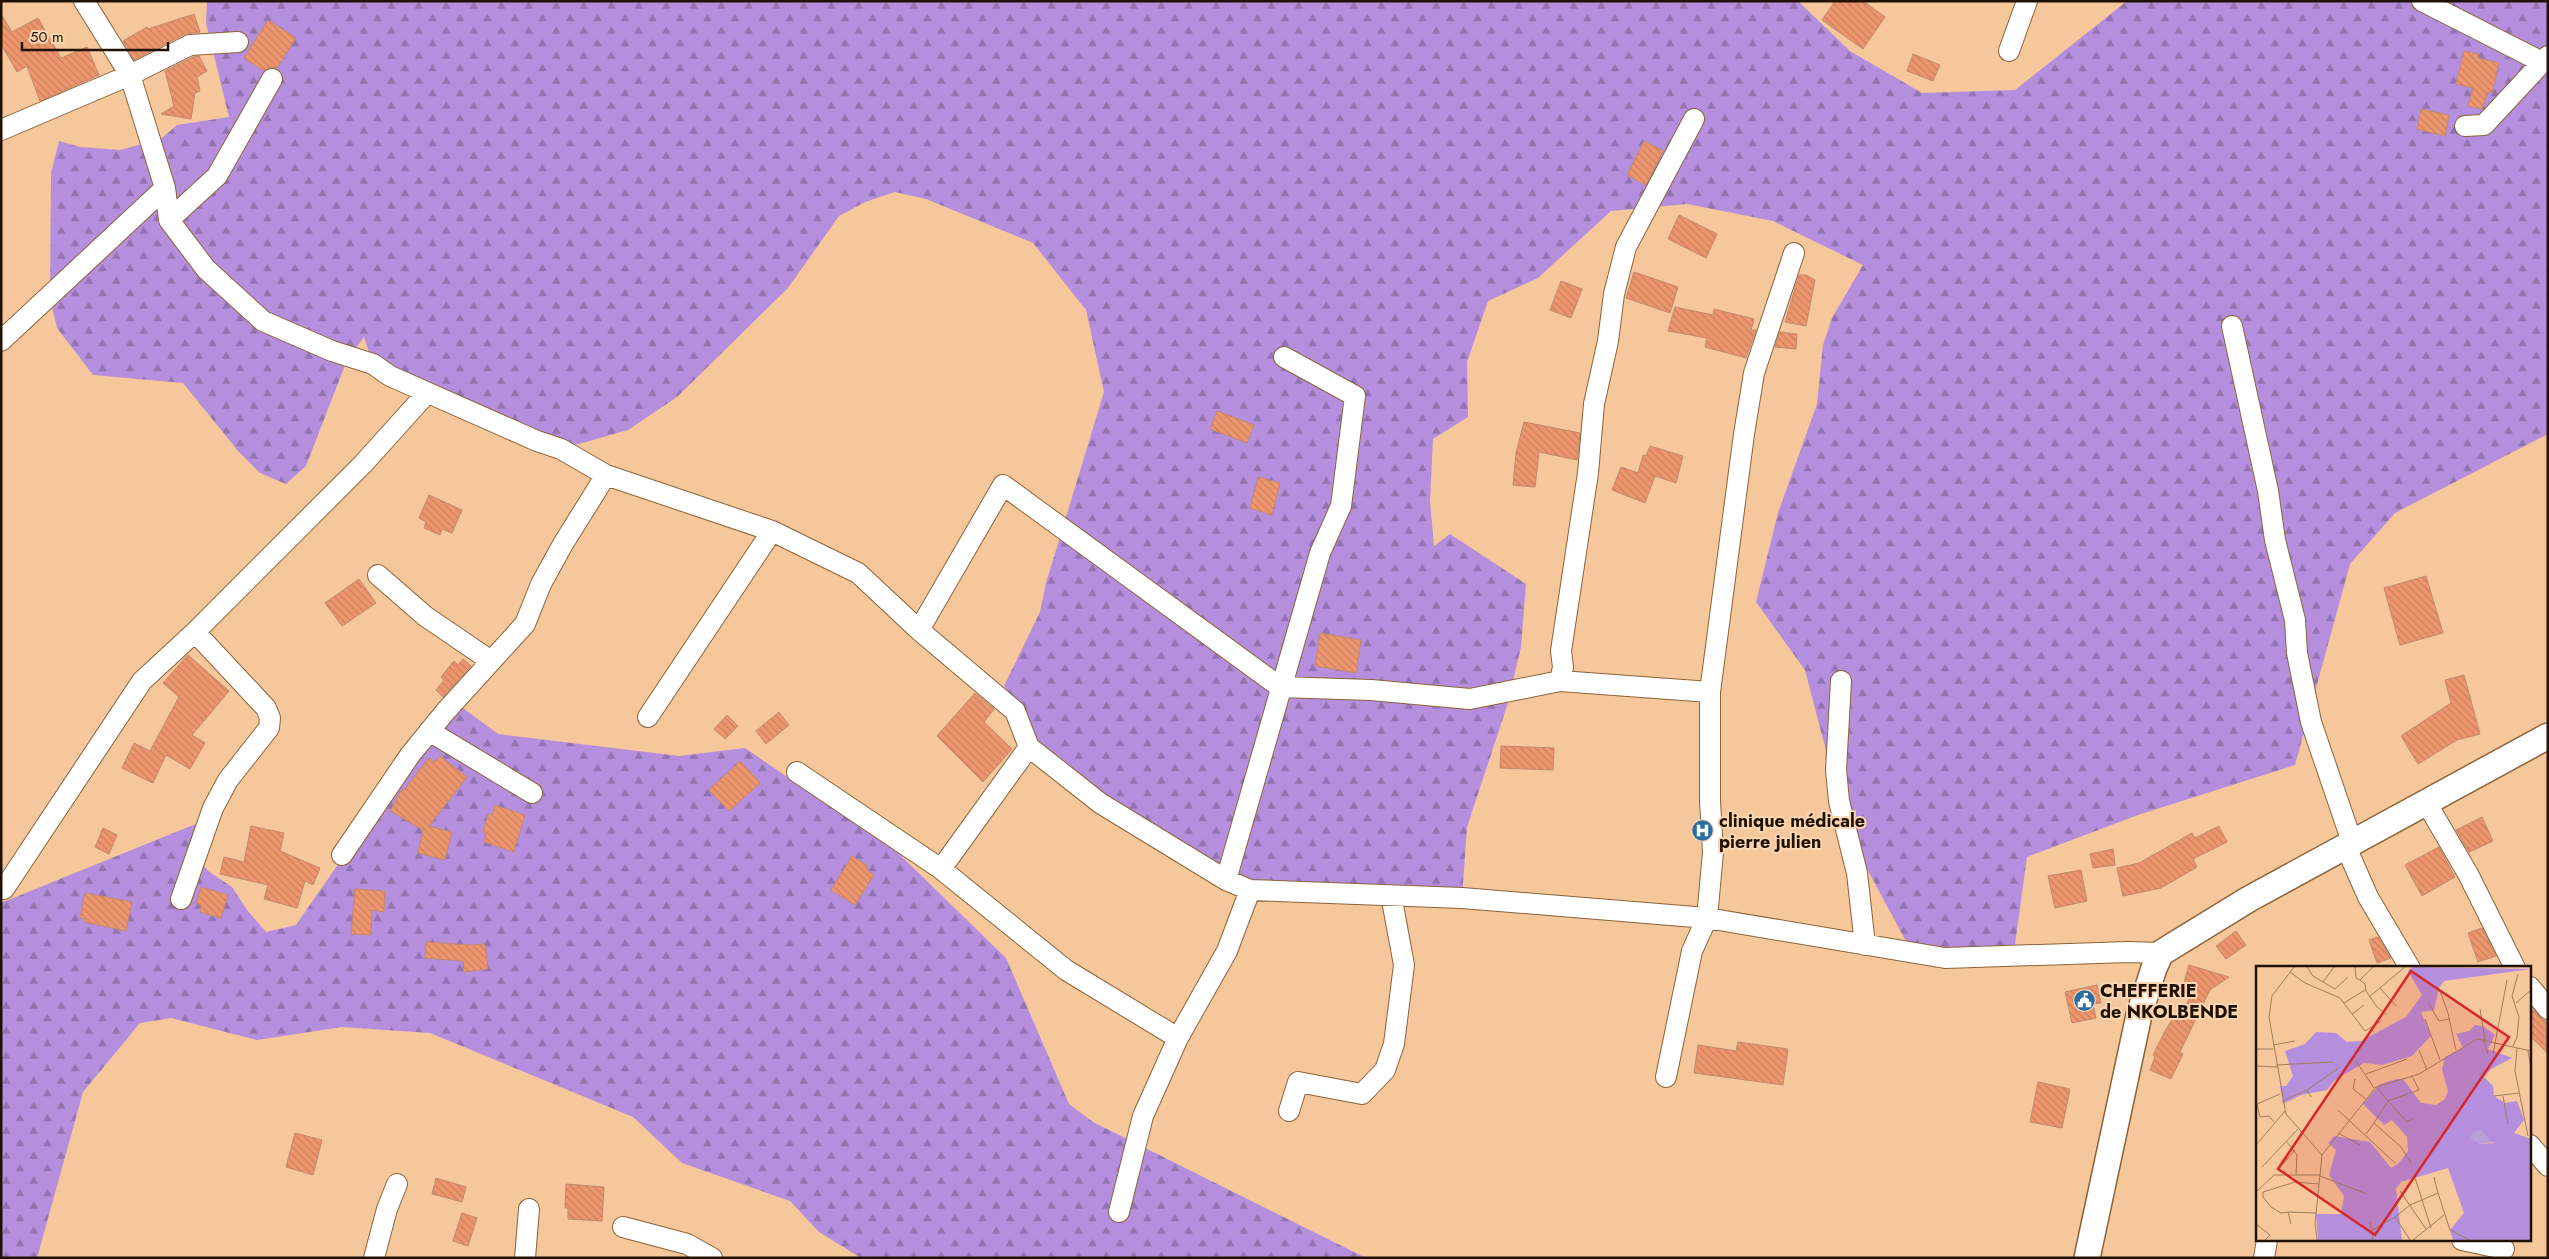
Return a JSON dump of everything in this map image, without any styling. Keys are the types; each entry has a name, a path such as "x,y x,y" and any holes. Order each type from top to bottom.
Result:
{"street":[{"path":"84,1 130,75 165,188 169,220 206,269 263,320 332,351 373,364 390,376 538,441 561,449 606,475 772,531 858,573 919,630 1015,712 1029,747 1100,802 1226,880 1250,890 1482,899 1708,918 1945,958 2161,953 2249,899 2548,736"},
{"path":"2009,51 2027,1"},
{"path":"2422,1 2545,59 2484,125 2465,126"},
{"path":"1,130 130,75 190,45 238,42"},
{"path":"169,220 218,176 272,79"},
{"path":"1560,681 1563,667 1561,651 1588,473 1594,404 1608,341 1614,294 1626,247 1694,119"},
{"path":"1,341 165,188"},
{"path":"1666,1077 1692,951 1708,918 1713,852 1710,801 1710,692 1754,373 1794,253"},
{"path":"2232,326 2268,492 2275,540 2295,620 2297,653 2311,722 2349,845 2368,897 2409,966"},
{"path":"1226,880 1320,553 1341,506 1355,396 1284,357"},
{"path":"4,889 142,682 195,632 363,464 428,393"},
{"path":"342,854 410,755 429,731 525,624 541,584 558,552 606,475"},
{"path":"919,630 1003,485 1280,687 1371,690 1470,699 1560,681 1710,692"},
{"path":"648,717 772,531"},
{"path":"378,575 425,616 491,661"},
{"path":"181,899 213,808 228,780 270,728 270,718 266,708 195,632"},
{"path":"1841,681 1836,770 1838,794 1857,872 1865,945"},
{"path":"429,731 532,794"},
{"path":"941,869 1029,747"},
{"path":"797,772 941,869 1066,970 1178,1038"},
{"path":"2426,802 2468,874 2513,966"},
{"path":"1120,1212 1143,1116 1178,1038 1227,951 1250,890"},
{"path":"1289,1111 1298,1082 1362,1094 1385,1070 1394,1044 1404,965 1391,895"},
{"path":"2087,1258 2139,1015 2154,968 2161,953"},
{"path":"2532,989 2548,1009"},
{"path":"2532,1148 2548,1166"},
{"path":"374,1258 387,1209 397,1184"},
{"path":"526,1258 529,1209"},
{"path":"622,1227 687,1244 712,1258"},
{"path":"2264,1258 2267,1242"},
{"path":"2471,1242 2504,1249"}],"green space":[{"path":"207,1 1798,1 1850,51 1922,93 2015,90 2127,1 2548,1 2548,434 2395,513 2350,564 2295,765 2138,815 2027,857 2012,966 1916,960 1864,863 1837,793 1805,670 1756,602 1778,513 1817,404 1823,345 1832,318 1863,265 1773,221 1687,204 1611,211 1538,278 1488,301 1467,362 1468,417 1433,439 1430,501 1434,546 1450,534 1526,584 1521,647 1507,706 1467,827 1462,898 1240,891 1113,811 1036,738 1004,686 1040,612 1046,583 1104,392 1086,310 1033,243 926,199 895,192 865,202 839,216 788,288 677,397 628,430 561,449 373,364 364,337 347,360 306,466 286,484 260,473 239,452 183,383 93,375 57,328 50,298 51,173 59,141 80,147 121,150 162,138 177,125 229,117 206,23"},
{"path":"452,700 498,734 679,756 745,748 898,853 1006,958 1069,1104 1093,1122 1366,1258 861,1258 819,1232 790,1201 682,1163 633,1117 430,1033 342,1027 257,1040 171,1018 140,1023 83,1092 37,1258 1,1258 1,903 198,823 191,849 208,871 232,887 247,910 266,932 296,925"}],"building":[{"path":"1835,1 1863,1 1885,17 1863,49 1822,20"},
{"path":"1,14 12,32 38,18 61,58 87,47 99,75 40,101 27,66 17,72 1,44"},
{"path":"194,14 200,32 185,34 134,60 123,41 147,27 148,29"},
{"path":"268,20 296,38 277,68 271,67 264,71 244,58"},
{"path":"2464,51 2479,54 2478,58 2499,63 2492,93 2488,92 2482,109 2468,106 2473,88 2456,84"},
{"path":"1913,54 1940,65 1933,81 1907,71"},
{"path":"199,56 207,71 197,77 200,91 195,93 191,119 161,114 174,106 165,71 193,57"},
{"path":"2421,109 2449,115 2445,136 2417,129"},
{"path":"1644,141 1663,151 1646,185 1627,175"},
{"path":"1679,215 1717,234 1706,258 1668,239"},
{"path":"1634,272 1678,287 1670,313 1626,298"},
{"path":"1799,275 1806,275 1815,280 1806,326 1785,322"},
{"path":"1561,281 1582,289 1571,318 1550,310"},
{"path":"1675,307 1713,315 1714,309 1754,319 1751,330 1756,330 1746,358 1705,347 1707,338 1668,331"},
{"path":"1780,332 1797,334 1796,349 1775,347"},
{"path":"1217,411 1254,425 1247,443 1210,429"},
{"path":"1524,422 1580,433 1577,460 1539,452 1535,487 1513,485 1516,453"},
{"path":"1650,446 1683,456 1676,483 1655,476 1645,503 1612,490 1621,467 1638,473 1643,455 1646,456"},
{"path":"1258,477 1280,483 1272,515 1250,508"},
{"path":"429,495 462,510 452,533 442,529 440,535 424,528 426,522 419,518"},
{"path":"2426,576 2443,633 2400,645 2384,588"},
{"path":"359,579 376,603 342,626 325,603"},
{"path":"1320,633 1361,640 1356,673 1315,666"},
{"path":"188,655 229,691 192,735 205,743 190,769 166,755 153,783 122,768 134,743 150,751 179,697 163,683"},
{"path":"463,659 471,666 443,697 436,690 444,680 441,677 454,661 458,665"},
{"path":"2464,675 2480,734 2457,740 2418,764 2401,736 2451,703 2445,680"},
{"path":"975,693 994,709 984,722 1012,749 983,782 937,736"},
{"path":"779,712 789,725 766,744 756,731"},
{"path":"727,715 738,726 725,739 714,729"},
{"path":"1501,746 1554,748 1553,770 1500,768"},
{"path":"440,756 467,777 429,826 452,832 445,860 418,853 423,830 390,811 402,789 404,790 429,758 435,762"},
{"path":"740,761 760,783 729,811 709,790"},
{"path":"495,805 525,815 514,852 484,842 486,834 483,832 488,814 492,815"},
{"path":"2482,817 2493,841 2469,852 2456,830"},
{"path":"251,826 284,833 280,851 320,868 313,885 305,881 297,908 264,899 268,885 220,874 224,857 244,862"},
{"path":"2219,826 2227,842 2193,859 2197,867 2161,888 2123,896 2117,868 2139,863 2192,833 2195,838"},
{"path":"103,828 117,835 109,854 95,847"},
{"path":"2439,847 2455,877 2422,896 2405,865"},
{"path":"2113,849 2115,865 2093,868 2090,854"},
{"path":"852,856 868,866 866,869 874,875 855,905 831,890"},
{"path":"2081,870 2087,901 2055,908 2048,876"},
{"path":"201,887 228,895 221,918 200,912 201,905 196,904"},
{"path":"355,889 385,891 384,912 372,910 371,935 351,934"},
{"path":"85,893 132,902 126,931 84,922 85,919 80,918"},
{"path":"2482,928 2496,956 2478,962 2468,933"},
{"path":"2236,931 2246,945 2226,959 2216,946"},
{"path":"2378,937 2391,958 2377,963 2369,940"},
{"path":"426,942 485,944 488,969 464,972 463,961 425,958"},
{"path":"2189,965 2229,977 2210,990 2180,1052 2183,1054 2171,1079 2150,1070 2155,1057 2153,1055 2165,1031 2173,1018 2178,1021 2194,989 2183,986"},
{"path":"2097,985 2101,1003 2093,1004 2096,1018 2072,1023 2065,992"},
{"path":"2532,1009 2548,1023 2548,1054 2532,1038"},
{"path":"1738,1042 1788,1049 1783,1085 1694,1073 1698,1045 1736,1051"},
{"path":"2038,1082 2070,1089 2062,1128 2030,1122"},
{"path":"295,1133 322,1140 313,1175 286,1167"},
{"path":"436,1178 466,1187 462,1202 432,1194"},
{"path":"566,1184 604,1187 602,1221 568,1219 568,1208 565,1208"},
{"path":"462,1213 477,1218 468,1246 453,1241"}],"place":[{"name":"clinique médicale pierre julien","path":"1703,831"},
{"name":"CHEFFERIE de NKOLBENDE","path":"2084,1001"}]}
